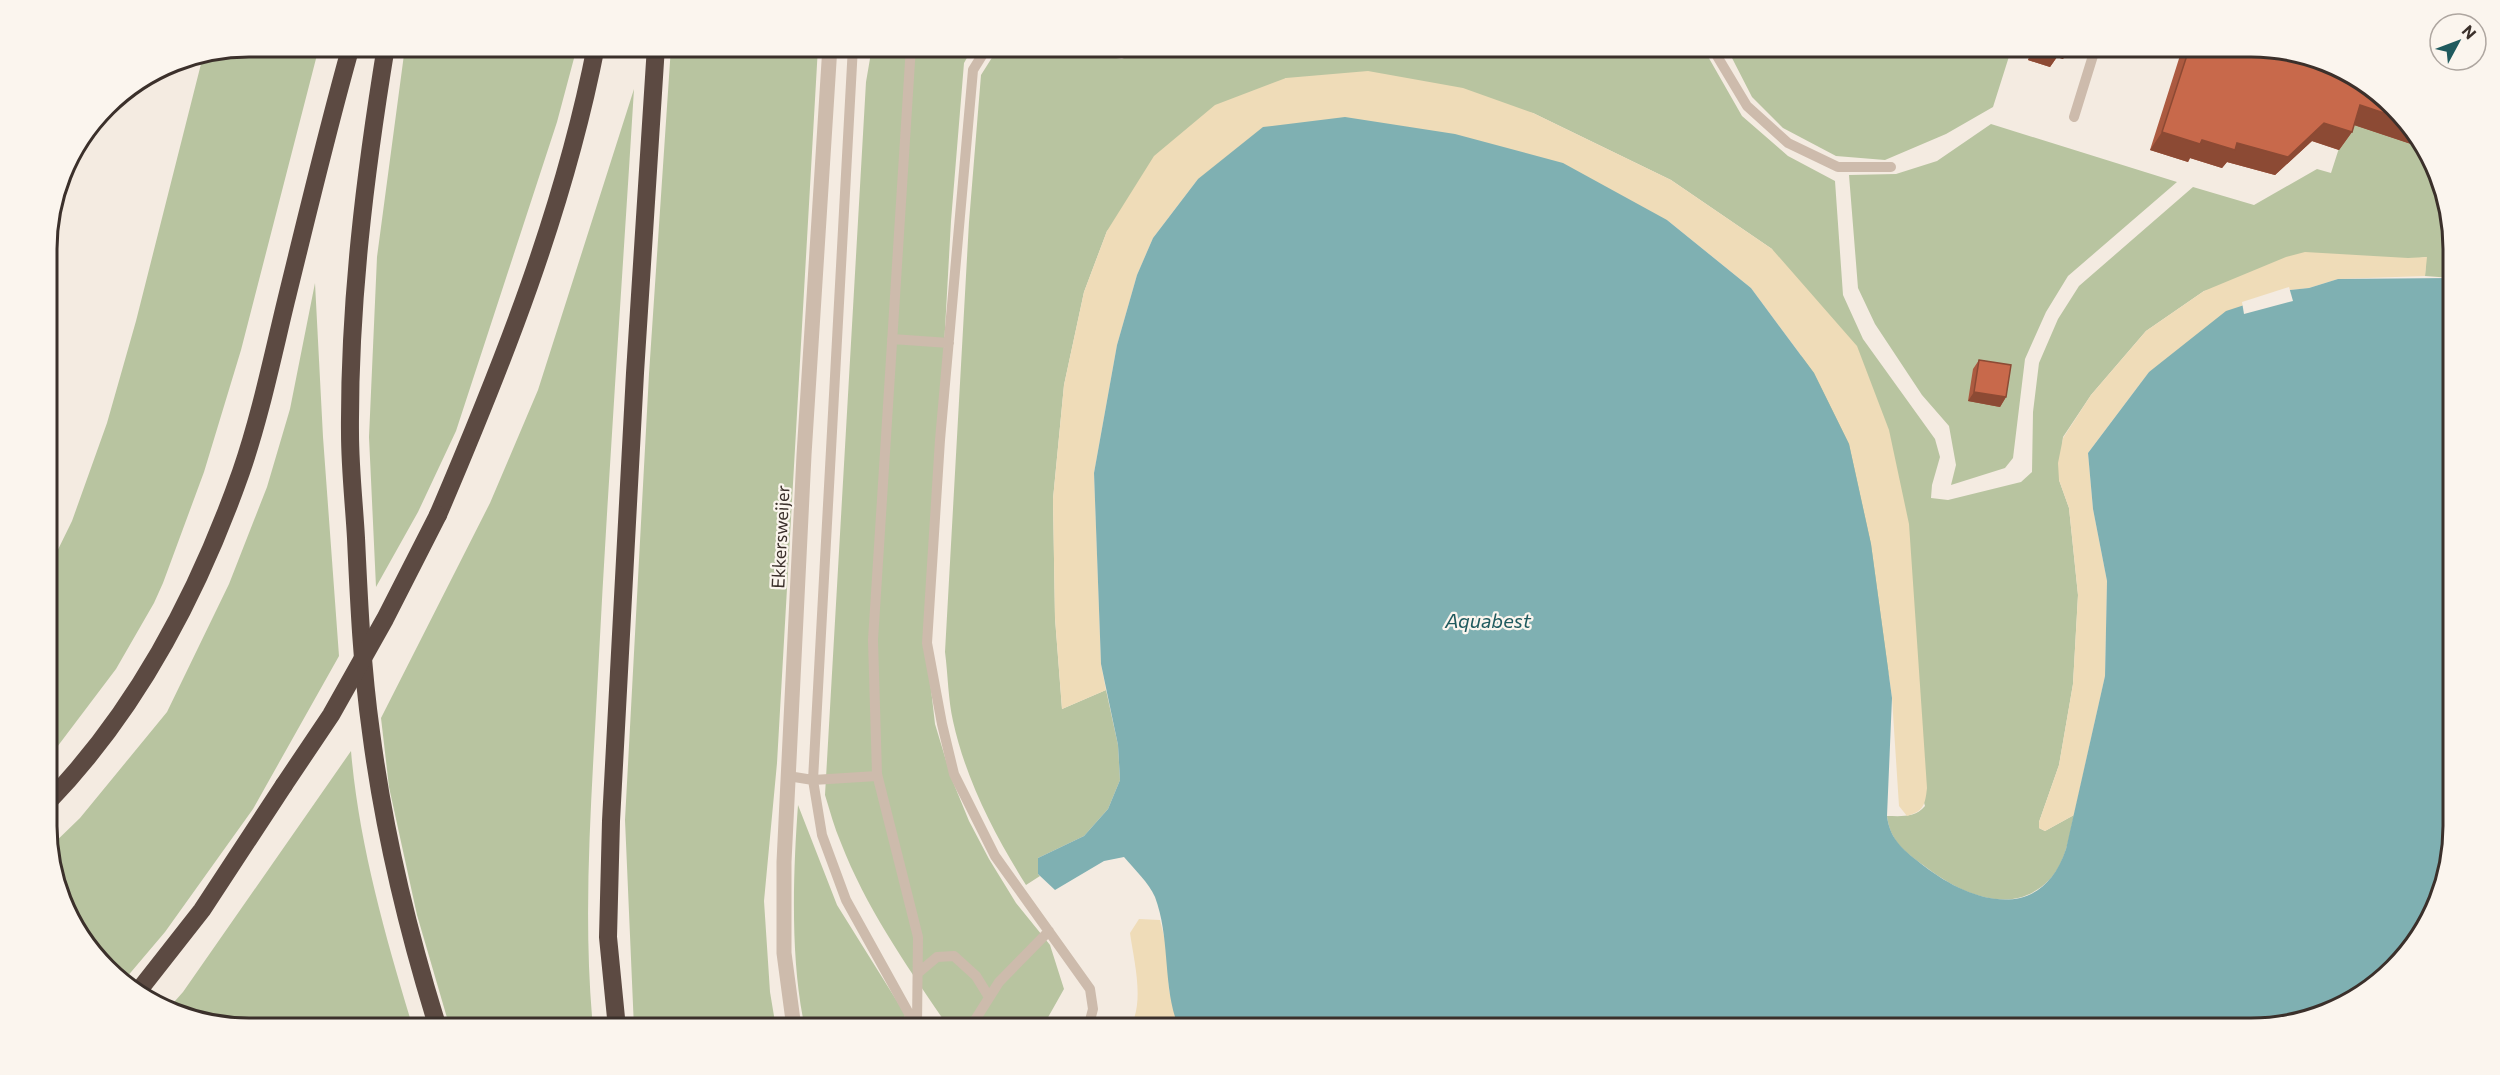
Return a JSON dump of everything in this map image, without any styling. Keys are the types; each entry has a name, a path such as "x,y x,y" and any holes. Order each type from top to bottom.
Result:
{"highway":[{"path":"57,793 80,769 134,697 172,633 218,534 241,471 262,402 326,136 348,57"},
{"path":"384,57 371,136 356,280 351,445 359,610 370,731 383,809 406,916 435,1018"},
{"path":"143,985 202,910 336,705 386,619 438,515 512,337 551,226 589,86 594,57"},
{"path":"616,1018 608,937 611,821 634,385 655,57"}],"street":[{"name":"Ekkersweijer","path":"794,1018 784,954 784,862 804,455 829,57"}],"lane":[{"path":"853,57 813,780 822,835 846,900 911,1018"},
{"path":"910,57 873,640 877,776 918,937 917,1018"},
{"path":"981,57 973,70 949,343 927,643 954,774 995,856 1090,988 1093,1009 1091,1018"},
{"path":"1718,57 1747,106 1788,143 1838,167 1891,167"},
{"path":"2074,117 2093,57"},
{"path":"892,339 949,343"},
{"path":"788,776 813,780 877,776"},
{"path":"976,1018 999,982 1049,932"},
{"path":"918,973 937,957 954,956 976,976 989,998"}],"green space":[{"path":"249,57 316,57 241,350 204,472 163,583 116,669 57,747 57,552 72,521 107,423 136,321 201,64"},
{"path":"404,57 574,57 557,122 456,431 418,512 376,587 369,437 377,257"},
{"path":"670,57 817,57 777,763 764,901 770,992 774,1018 634,1018 625,820 649,374"},
{"path":"870,57 967,57 964,63 951,221 927,654 935,724 951,777 969,821 1016,903 1050,945 1064,989 1048,1018 942,1018 890,939 863,892 851,868 825,795 866,82"},
{"path":"992,57 1111,57 1122,59 1126,57 1708,57 1742,116 1788,156 1835,181 1843,295 1863,339 1935,439 1940,457 1932,485 1931,498 1948,500 2021,482 2032,472 2033,412 2039,363 2058,319 2079,286 2193,187 2254,205 2317,169 2331,173 2358,90 2387,113 2403,132 2428,176 2441,224 2443,277 2425,276 2426,257 2204,291 2146,331 2091,395 2063,437 2059,480 2069,508 2078,595 2073,684 2059,765 2039,822 2039,828 2045,831 2074,815 2060,865 2050,879 2035,891 2019,898 2003,900 1986,898 1953,885 1937,875 1904,850 1891,832 1887,816 1917,813 1925,806 1772,249 1671,180 1533,113 1286,78 1107,231 1084,292 1064,385 1053,499 1055,618 1062,709 1106,690 1118,745 1120,780 1108,809 1084,836 1038,858 1040,876 1026,885 992,826 965,764 951,713 945,652 969,222 981,75"},
{"path":"2009,57 1993,107 1946,134 1885,160 1836,156 1783,128 1752,97 1732,58"},
{"path":"634,89 591,807 588,940 592,1018 447,1018 417,915 389,787 381,718 490,503 538,390"},
{"path":"1991,124 2177,182 2068,276 2046,312 2025,359 2013,458 2005,468 1951,485 1956,465 1949,426 1922,395 1875,324 1858,288 1849,175 1896,174 1937,161"},
{"path":"315,283 323,437 339,656 253,809 165,932 128,975 113,962 83,922 64,876 58,839 80,818 167,712 229,584 267,487 290,409"},
{"path":"351,751 367,856 410,1018 237,1018 199,1011 174,1002"},
{"path":"798,805 837,905 905,1014 905,1018 803,1018 795,946 795,860"}],"sand":[{"path":"1368,71 1463,88 1533,113 1671,180 1772,249 1857,346 1889,430 1909,524 1927,788 1924,803 1917,812 1907,816 1899,806 1892,698 1871,544 1849,444 1814,373 1751,288 1667,220 1198,179 1153,238 1137,275 1117,345 1094,473 1101,664 1106,690 1062,709 1055,618 1053,499 1064,385 1084,292 1107,231 1154,156 1215,105 1286,78"},
{"path":"2305,252 2427,257 2425,276 2338,279 2309,288 2290,290 2149,372 2088,453 2093,509 2107,581 2105,676 2074,815 2045,831 2039,828 2039,822 2059,765 2073,684 2078,595 2069,508 2059,480 2058,463 2063,438 2091,395 2146,331 2204,291 2286,257"},
{"path":"1139,919 1160,920 1167,948 1169,990 1176,1018 1134,1018 1138,994 1130,933"}],"water":[{"name":"Aquabest","path":"1345,117 1455,134 1563,163 1667,220 1751,288 1814,373 1849,444 1871,544 1892,698 1887,816 1891,832 1905,850 1943,879 1963,890 1983,897 2004,900 2023,897 2040,888 2055,873 2066,849 2105,676 2107,581 2093,509 2088,453 2149,372 2226,311 2290,290 2309,288 2338,279 2443,278 2443,838 2436,876 2428,899 2403,943 2387,962 2368,978 2336,998 2313,1008 2263,1018 1176,1018 1170,996 1160,913 1155,897 1145,881 1124,857 1104,861 1055,890 1038,874 1038,858 1084,836 1108,809 1120,780 1118,745 1101,664 1094,473 1117,345 1137,275 1153,238 1198,179 1263,127"}],"pier":[{"path":"2289,287 2293,301 2244,314 2242,302"}],"building":[{"path":"2186,57 2251,57 2276,59 2313,67 2347,83 2388,114 2360,105 2352,132 2324,123 2288,157 2237,143 2235,150 2202,140 2200,144 2162,132"},
{"path":"1979,360 2011,365 2006,397 1974,392"}]}
